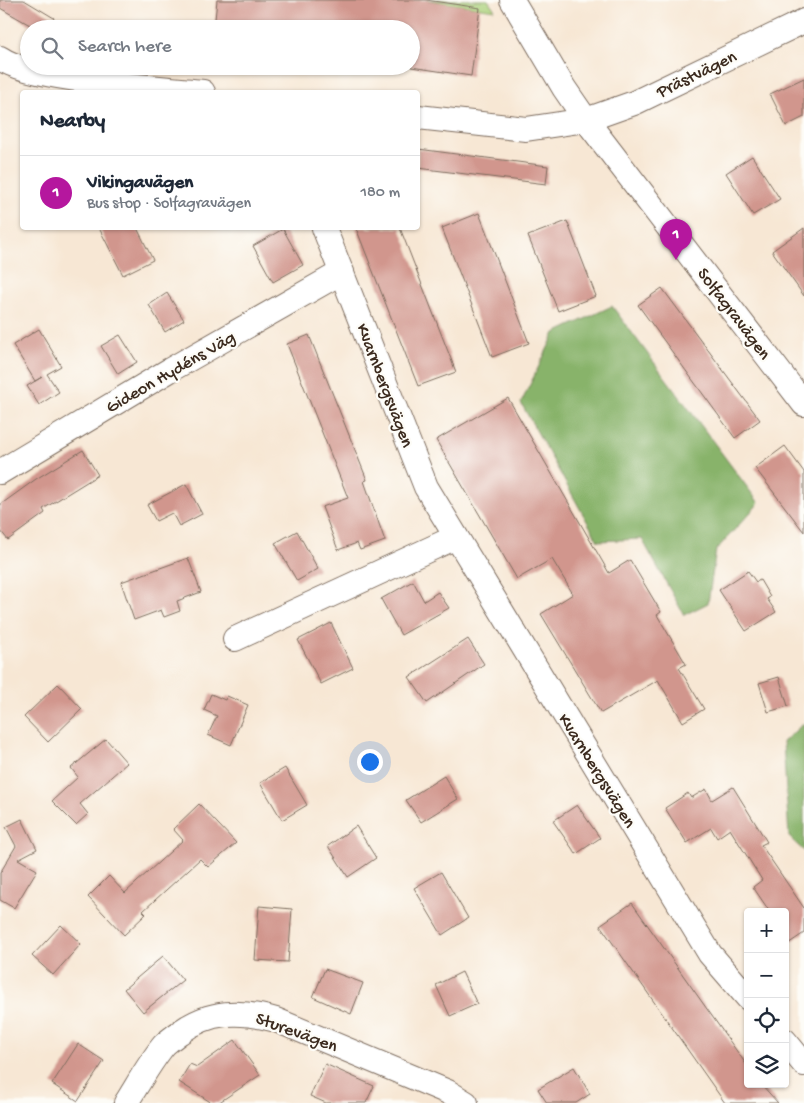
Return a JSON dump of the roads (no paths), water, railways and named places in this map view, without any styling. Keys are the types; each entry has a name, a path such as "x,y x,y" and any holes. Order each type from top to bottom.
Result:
{"street":[{"name":"Solfagravägen","path":"512,0 564,88 586,120 804,404"},
{"name":"Prästvägen","path":"586,120 634,103 804,21"},
{"path":"1,61 20,67"},
{"path":"59,75 185,90"},
{"path":"420,117 526,129 586,120"},
{"name":"Kvarnbergsvägen","path":"325,230 426,487 710,954 744,993"},
{"name":"Gideon Hydéns Väg","path":"0,472 170,370 342,272"},
{"path":"235,639 456,537"},
{"name":"Sturevägen","path":"126,1103 164,1045 190,1025 210,1016 231,1012 253,1014 276,1020 448,1092 466,1103"},
{"path":"786,1043 804,1064"}],"place":[{"name":"Vikingavägen","path":"676,260"}]}
